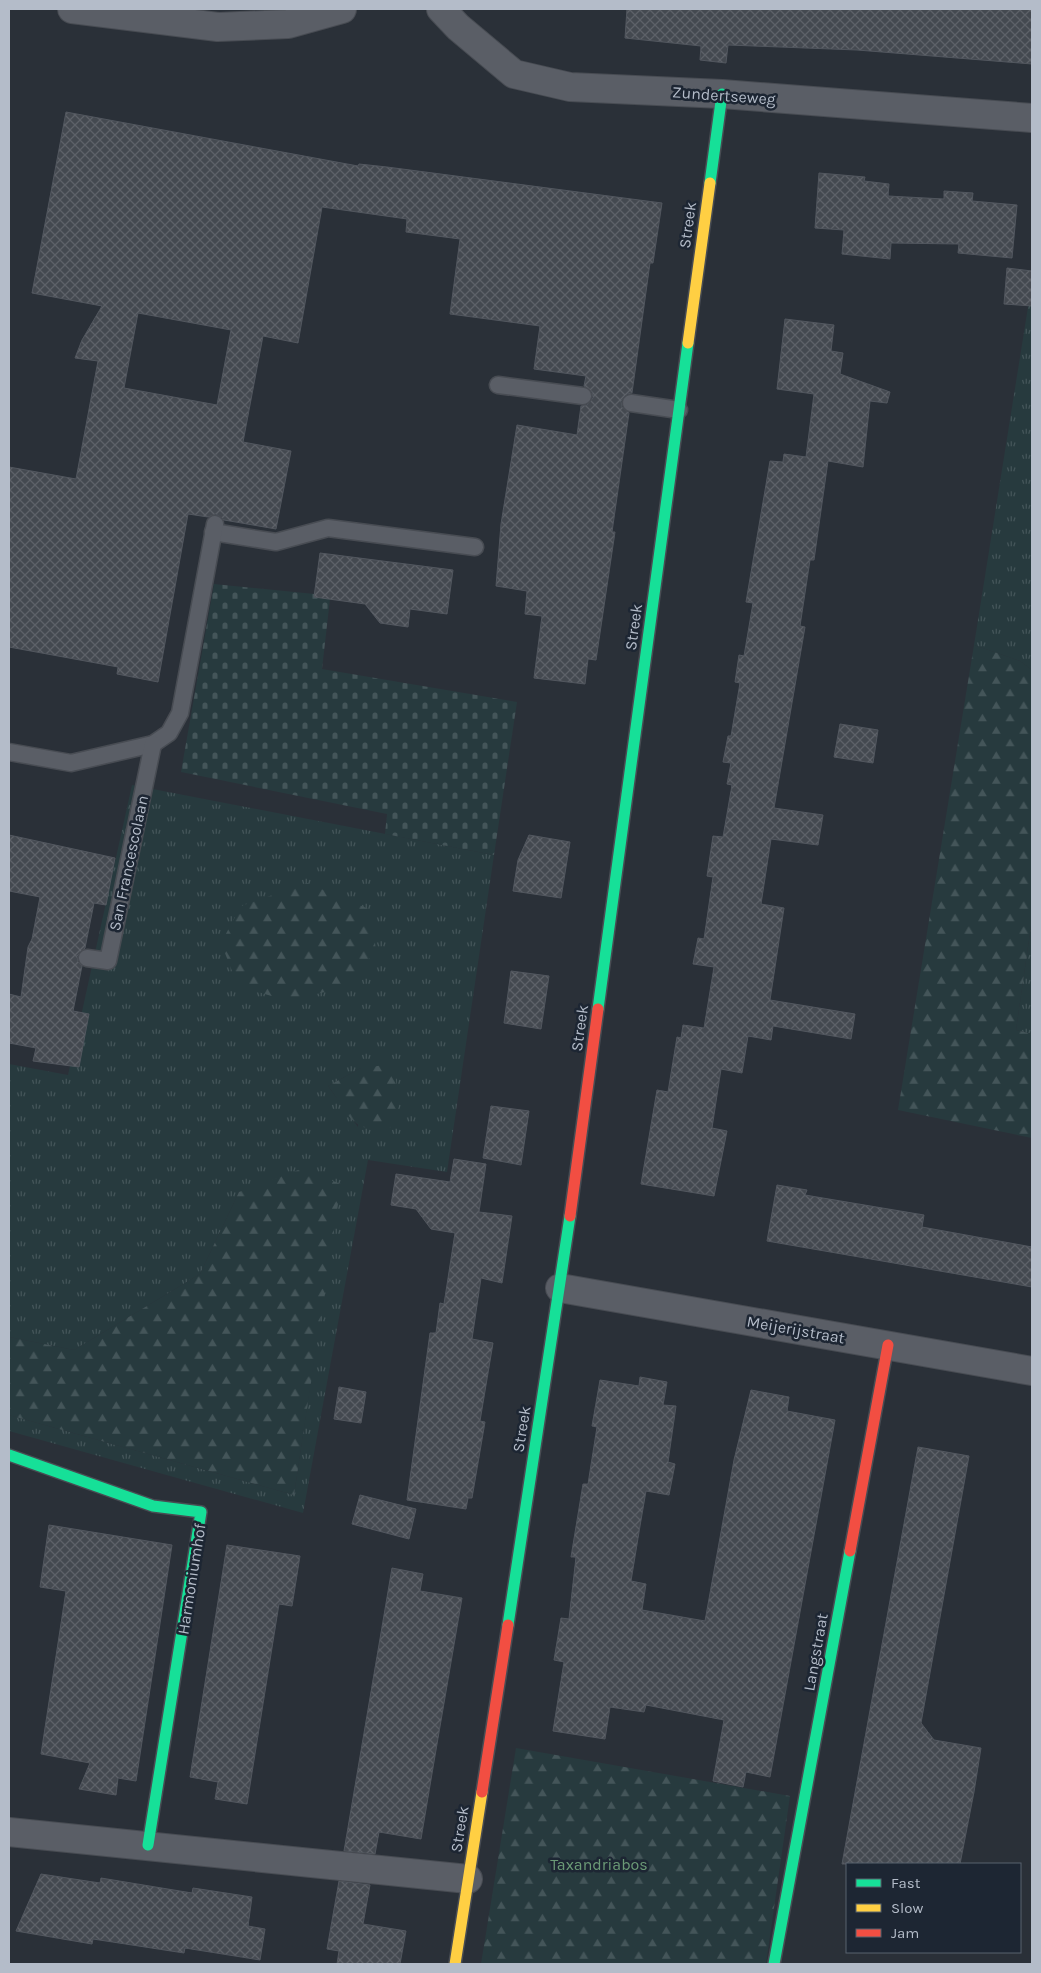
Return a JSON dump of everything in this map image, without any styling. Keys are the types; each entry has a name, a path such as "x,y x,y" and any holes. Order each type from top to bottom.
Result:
{"street":[{"path":"72,9 218,27 288,24 342,9"},
{"name":"Zundertseweg","path":"441,9 458,27 514,74 570,87 722,94 1032,118"},
{"name":"Streek","path":"455,1964 560,1288 722,94"},
{"name":"Meijerijstraat","path":"560,1288 1032,1371"},
{"name":"Langstraat","path":"774,1964 888,1345"},
{"name":"Harmoniumhof","path":"9,1455 153,1506 201,1512 148,1845"},
{"path":"9,1832 468,1879"}],"lane":[{"path":"498,385 583,396"},
{"path":"631,403 679,410"},
{"path":"9,752 71,763 154,744 170,734 180,713 214,528 276,542 328,528 475,547"},
{"name":"San Francescolaan","path":"87,958 108,962 154,744"}],"green space":[{"path":"1032,282 1032,670 1020,661 974,645"},
{"path":"214,584 315,594 314,597 330,599 322,669 517,702 494,855 385,834 387,814 181,772"},
{"path":"974,645 1020,661 1032,670 1032,919 1016,1030 1032,1034 1032,1138 898,1110"},
{"path":"132,785 494,855 447,1172 368,1160 303,1513 9,1431 9,1415 294,1495 340,1183 239,1192 200,1274 74,1350 9,1337 9,1064 68,1075","holes":["361,1068 358,1127 328,1086"]},
{"path":"307,883 371,910 376,951 345,987 288,1001 238,986 221,943 241,906"},
{"path":"1032,919 1032,1034 1016,1030"},
{"path":"394,1064 399,1106 390,1128 377,1129 359,1125 352,1120 328,1086 361,1068"},
{"path":"301,1169 341,1184 294,1495 9,1415 9,1337 74,1350 200,1274 239,1192"},
{"name":"Taxandriabos","path":"516,1748 790,1796 766,1964 481,1964"}],"building":[{"path":"627,9 1032,9 1032,64 857,50 728,45 726,63 700,60 701,46 625,38"},
{"path":"66,112 358,166 359,164 387,167 662,203 653,263 650,263 632,393 627,394 621,401 622,407 629,413 612,532 615,532 596,660 588,659 585,684 534,678 542,616 525,614 527,591 496,586 501,524 517,425 577,435 581,406 587,405 593,398 592,392 584,386 586,376 534,369 540,326 450,314 460,239 406,232 407,219 322,207 298,343 263,336 243,442 291,451 276,529 224,520 216,514 208,517 188,514 158,682 117,674 118,667 9,647 9,467 76,479 98,361 75,358 82,340 102,306 32,293","holes":["138,313 231,330 217,405 124,388"]},
{"path":"819,173 865,177 864,181 889,184 888,196 944,199 944,191 973,193 972,201 1017,205 1012,258 958,253 959,244 891,243 890,259 842,254 844,230 815,228"},
{"path":"1007,268 1032,271 1032,306 1004,304"},
{"path":"785,319 834,325 831,351 843,353 840,374 890,392 887,403 870,401 863,467 828,461 814,560 810,560 800,626 805,627 774,808 823,815 818,845 771,839 761,904 784,908 770,1000 855,1014 851,1039 773,1026 771,1040 748,1036 742,1073 721,1069 712,1128 727,1131 714,1196 641,1184 657,1090 668,1092 677,1037 681,1038 683,1025 704,1028 714,967 693,964 698,938 704,939 713,877 707,876 713,836 723,837 732,785 727,784 731,763 723,762 728,736 731,736 740,683 735,682 739,655 744,656 753,603 746,602 770,461 783,462 784,454 806,457 814,394 777,389"},
{"path":"320,553 453,570 447,614 410,609 408,627 380,623 365,604 314,597"},
{"path":"840,724 878,730 873,763 834,757"},
{"path":"9,835 115,858 106,905 94,903 85,948 77,956 78,962 82,966 73,1011 89,1014 79,1067 33,1061 36,1048 9,1043 9,994 21,997 28,947 32,939 40,897 9,891"},
{"path":"529,835 570,842 561,898 513,891 518,860"},
{"path":"511,971 549,976 541,1029 504,1023"},
{"path":"491,1106 529,1111 521,1165 483,1158"},
{"path":"454,1159 486,1164 479,1212 512,1216 502,1283 481,1278 472,1339 493,1343 480,1421 485,1422 472,1498 468,1498 466,1509 407,1500 430,1333 436,1333 440,1303 444,1304 455,1233 431,1229 416,1209 391,1205 396,1174 450,1182"},
{"path":"777,1185 807,1190 805,1195 924,1215 922,1227 1032,1247 1032,1287 767,1241"},
{"path":"640,1377 667,1382 663,1405 676,1406 668,1462 675,1464 669,1495 646,1491 640,1526 631,1581 646,1584 642,1610 705,1621 734,1460 751,1390 789,1397 787,1411 835,1420 770,1777 746,1772 743,1787 713,1781 724,1720 646,1705 644,1712 610,1707 605,1739 553,1731 564,1662 554,1660 561,1618 569,1619 576,1557 571,1557 583,1484 588,1484 597,1427 592,1426 600,1380 639,1386"},
{"path":"339,1387 366,1392 361,1423 334,1419"},
{"path":"918,1447 969,1456 921,1723 934,1740 981,1748 960,1863 842,1864"},
{"path":"360,1495 416,1509 409,1539 352,1524"},
{"path":"49,1525 172,1545 136,1781 118,1778 116,1795 79,1789 90,1763 41,1754 66,1591 40,1587"},
{"path":"227,1545 300,1556 292,1606 279,1604 247,1804 215,1799 218,1782 190,1777"},
{"path":"392,1568 423,1574 420,1591 462,1598 421,1839 379,1832 375,1854 344,1851"},
{"path":"41,1874 100,1883 101,1878 192,1893 193,1888 252,1897 248,1926 265,1929 260,1960 185,1948 184,1953 93,1939 92,1944 16,1931"},
{"path":"339,1881 370,1885 363,1924 406,1931 400,1964 337,1964 339,1951 327,1949"}],"traffic: fast":[{"path":"710,183 722,94"},
{"path":"598,1009 688,343"},
{"path":"508,1625 570,1216"},
{"path":"9,1455 153,1506 201,1512 148,1845"},
{"path":"774,1964 850,1551"}],"traffic: slow":[{"path":"688,343 710,183"},
{"path":"455,1964 482,1792"}],"traffic: jam":[{"path":"570,1216 598,1009"},
{"path":"850,1551 888,1345"},
{"path":"482,1792 508,1625"}]}
